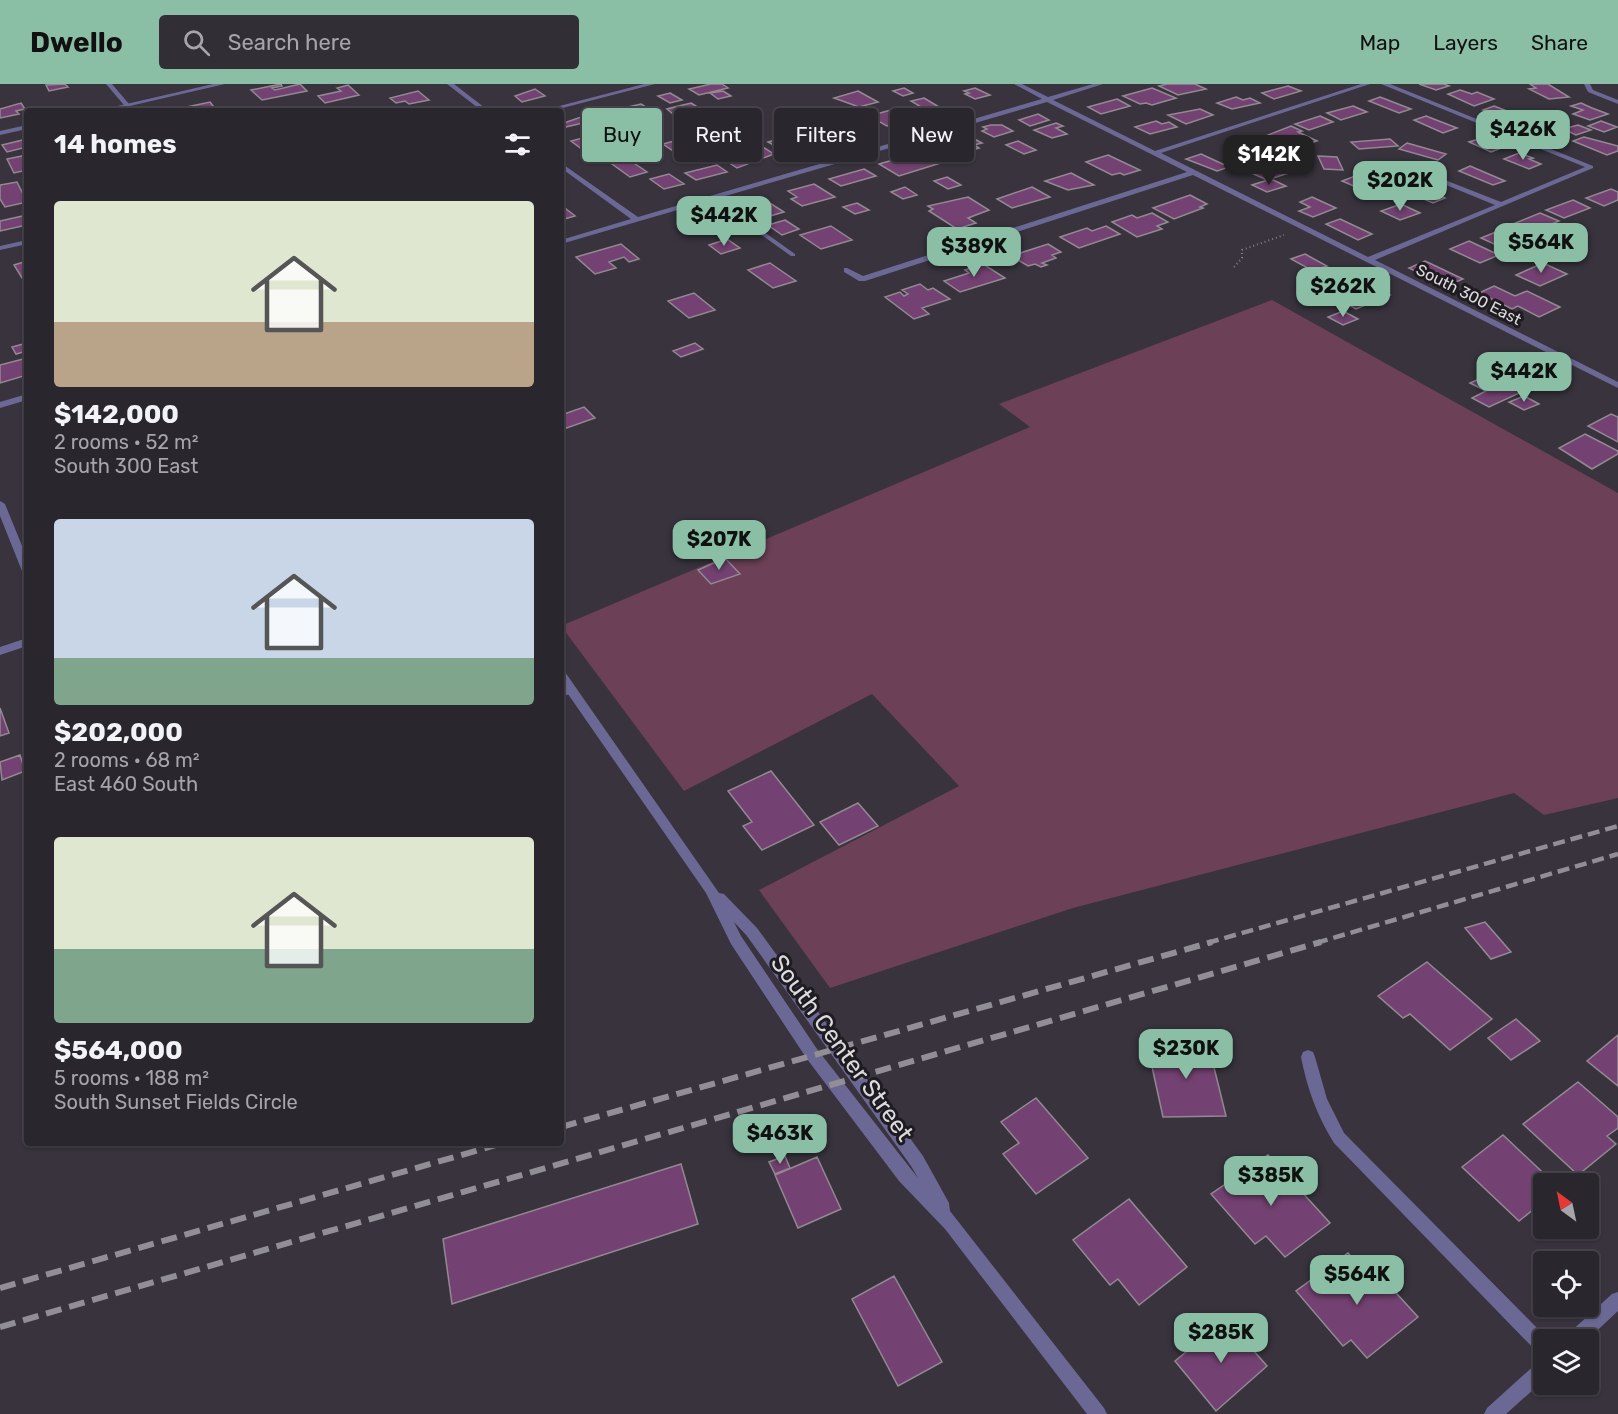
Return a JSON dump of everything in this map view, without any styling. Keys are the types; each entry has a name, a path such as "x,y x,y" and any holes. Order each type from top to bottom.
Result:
{"street":[{"path":"109,84 130,108 222,84"},
{"path":"450,84 482,108"},
{"path":"555,108 652,84"},
{"name":"South 300 East","path":"1017,84 1618,386"},
{"path":"564,241 1100,84"},
{"path":"1155,153 1367,84"},
{"path":"1368,260 1591,167 1384,84"},
{"path":"1586,84 1590,91 1618,102"},
{"path":"0,133 24,128"},
{"path":"1397,163 1502,205"},
{"path":"564,167 637,220"},
{"path":"847,270 862,279 1194,172"},
{"path":"0,248 24,243"},
{"path":"0,405 24,398"},
{"path":"0,504 24,564"},
{"path":"0,651 24,643"},
{"name":"South Center Street","path":"566,691 711,890 736,940 812,1054 905,1176 951,1223 1098,1414"},
{"path":"1308,1057 1314,1093 1324,1116 1339,1138 1533,1336"},
{"path":"1586,1329 1618,1300"},
{"path":"1493,1414 1533,1378"}],"lane":[{"path":"713,198 793,255"}],"path":[{"path":"1234,267 1242,258 1242,250 1304,228"}],"shaded area":[{"path":"1272,300 1618,493 1618,798 1544,815 1514,793 1073,908 830,988 759,890 959,786 872,694 684,791 564,630 564,625 1030,427 999,404"}],"building":[{"path":"65,84 68,87 49,91 46,85"},
{"path":"281,84 282,86 272,88 275,90 300,84 307,91 262,100 251,90"},
{"path":"722,84 728,88 699,95 689,89"},
{"path":"1195,84 1206,89 1178,95 1159,86"},
{"path":"1419,84 1444,84 1449,86 1436,90"},
{"path":"1530,84 1548,84 1569,97 1549,99 1529,89 1536,88"},
{"path":"348,85 359,95 325,103 318,96 341,91 337,88"},
{"path":"1288,86 1301,91 1274,99 1262,93"},
{"path":"904,88 913,93 903,96 893,91"},
{"path":"975,88 990,95 975,99 965,94 969,93 964,91"},
{"path":"1152,88 1176,98 1152,105 1140,104 1123,96"},
{"path":"535,89 545,96 522,102 515,96"},
{"path":"1460,90 1472,94 1477,92 1494,99 1474,106 1448,94"},
{"path":"418,91 429,100 409,104 405,101 396,103 390,98"},
{"path":"723,91 731,96 718,99 710,93"},
{"path":"858,91 878,102 859,107 834,98"},
{"path":"670,93 682,100 670,103 658,96"},
{"path":"1236,97 1243,100 1250,98 1260,103 1232,109 1217,103"},
{"path":"1380,97 1411,109 1399,113 1369,101"},
{"path":"924,98 941,108 923,108 911,101"},
{"path":"1117,99 1130,106 1101,114 1088,107"},
{"path":"210,102 215,108 182,108"},
{"path":"21,103 24,108 16,111 19,114 0,118 0,109"},
{"path":"691,103 699,108 674,108 674,115 667,109"},
{"path":"1581,103 1608,114 1590,120 1573,114 1583,110 1571,106"},
{"path":"641,104 647,108 624,108"},
{"path":"1353,106 1367,112 1341,120 1327,113"},
{"path":"1494,106 1525,118 1514,122 1483,110"},
{"path":"1200,109 1213,115 1186,124 1168,115"},
{"path":"890,110 890,125 878,121 878,114"},
{"path":"1038,114 1049,120 1030,126 1019,120"},
{"path":"1320,116 1333,122 1309,130 1295,124"},
{"path":"1426,116 1457,128 1443,133 1414,120"},
{"path":"582,118 582,123 564,126 564,123"},
{"path":"1156,121 1162,124 1169,122 1177,127 1150,134 1135,127"},
{"path":"1535,121 1564,132 1552,136 1524,125"},
{"path":"1601,121 1617,127 1604,132 1588,126"},
{"path":"1056,123 1063,126 1056,128 1067,134 1052,138 1034,130"},
{"path":"1002,125 1013,131 994,137 982,131 987,129 983,127"},
{"path":"1578,125 1591,130 1576,135 1563,129"},
{"path":"1291,126 1317,141 1305,145 1295,141 1286,144 1268,135"},
{"path":"1584,137 1618,146 1618,151 1607,155 1573,141"},
{"path":"582,138 582,149 571,141"},
{"path":"1482,138 1504,147 1491,152 1469,142"},
{"path":"974,139 982,143 974,145"},
{"path":"1390,139 1398,146 1359,149 1351,142"},
{"path":"24,140 24,148 7,152 2,145"},
{"path":"674,141 674,152 663,144"},
{"path":"1018,141 1036,150 1024,154 1006,145"},
{"path":"1253,141 1270,149 1250,155 1233,147"},
{"path":"1407,143 1446,154 1438,160 1399,149"},
{"path":"762,146 774,154 762,159"},
{"path":"1519,153 1541,164 1529,169 1504,159"},
{"path":"1201,154 1229,167 1217,171 1186,159"},
{"path":"1108,155 1140,170 1124,175 1120,173 1112,175 1086,162"},
{"path":"24,156 24,171 14,173 7,159"},
{"path":"1318,156 1337,157 1343,170 1324,169"},
{"path":"1277,160 1298,170 1267,180 1247,171"},
{"path":"890,161 944,162 899,176 879,164"},
{"path":"609,162 632,162 647,172 630,177"},
{"path":"728,162 753,162 737,168"},
{"path":"717,165 727,172 696,180 685,173"},
{"path":"1470,166 1505,181 1493,185 1459,171"},
{"path":"864,169 876,176 841,186 829,179"},
{"path":"1071,173 1094,185 1068,190 1045,181"},
{"path":"669,174 684,184 664,189 650,179"},
{"path":"1355,176 1393,188 1375,195 1342,181"},
{"path":"947,177 961,185 948,189 934,181"},
{"path":"1271,179 1286,186 1267,192 1252,185"},
{"path":"17,182 24,196 24,203 5,207 0,199 0,185"},
{"path":"814,184 835,197 802,206 791,199 797,197 788,191"},
{"path":"905,187 917,195 903,199 891,192"},
{"path":"1032,187 1050,197 1012,208 997,199"},
{"path":"1419,187 1445,198 1433,203 1407,192"},
{"path":"1611,189 1618,192 1618,200 1604,206 1586,198"},
{"path":"1190,195 1207,204 1200,207 1203,208 1174,219 1153,208"},
{"path":"968,197 989,210 968,218 976,223 957,229 929,211 933,209 928,206"},
{"path":"1312,197 1336,208 1313,217 1299,211 1310,207 1300,202"},
{"path":"765,200 784,212 753,221 739,212 745,210 740,207"},
{"path":"1573,200 1590,208 1564,218 1546,210"},
{"path":"857,203 869,210 855,214 843,207"},
{"path":"1401,204 1420,213 1400,220 1381,211"},
{"path":"564,207 575,216 564,219"},
{"path":"711,213 722,221 715,223 719,225 693,233 679,222"},
{"path":"1152,213 1168,222 1157,226 1162,229 1137,237 1112,222 1132,215 1137,218"},
{"path":"1540,213 1559,221 1532,232 1513,224"},
{"path":"24,216 24,226 0,231 0,221"},
{"path":"1340,219 1372,234 1358,240 1326,224"},
{"path":"785,220 799,229 782,235 768,225"},
{"path":"735,222 744,228 731,232 722,225"},
{"path":"831,226 852,240 821,249 800,235"},
{"path":"1106,226 1120,234 1079,248 1060,237 1087,228 1092,231"},
{"path":"1498,231 1520,240 1503,248 1481,238"},
{"path":"727,239 740,248 721,254 709,245"},
{"path":"1469,241 1499,255 1480,263 1450,249"},
{"path":"621,244 639,259 629,262 624,257 609,262 616,268 595,274 576,257"},
{"path":"1048,244 1061,252 1052,255 1056,258 1042,263 1047,265 1041,267 1035,264 1028,266 1011,256"},
{"path":"1305,254 1327,266 1313,271 1291,259"},
{"path":"1425,261 1463,279 1451,284 1426,272 1421,274 1409,268"},
{"path":"24,262 24,278 22,278 14,265"},
{"path":"770,263 796,281 773,288 748,270"},
{"path":"1543,263 1567,274 1540,286 1516,275"},
{"path":"983,264 1005,278 960,292 944,281 969,273 965,270"},
{"path":"920,284 928,290 933,288 950,299 922,308 929,314 914,319 885,297 900,292 904,296 908,294 902,290"},
{"path":"1368,284 1390,295 1356,309 1334,297"},
{"path":"1494,286 1515,296 1527,291 1560,307 1539,317 1518,306 1512,309 1479,293"},
{"path":"694,293 715,310 689,318 668,301"},
{"path":"1343,311 1358,319 1343,325 1328,317"},
{"path":"695,343 703,349 681,357 673,351"},
{"path":"24,344 24,352 16,354 12,347"},
{"path":"24,359 24,376 0,383 0,365"},
{"path":"1495,372 1528,389 1489,407 1472,398 1486,391 1470,383"},
{"path":"1524,396 1539,404 1524,410 1509,402"},
{"path":"584,407 595,418 564,429 564,414"},
{"path":"1611,414 1618,417 1618,442 1588,426"},
{"path":"1585,434 1618,451 1618,454 1592,469 1559,448"},
{"path":"725,558 740,574 711,584 698,570"},
{"path":"0,708 9,733 0,736"},
{"path":"20,755 24,771 2,780 0,762"},
{"path":"771,771 814,825 762,850 743,826 752,822 728,791"},
{"path":"858,803 878,826 839,845 820,822"},
{"path":"1485,922 1511,952 1491,959 1465,928"},
{"path":"1427,962 1492,1019 1450,1050 1410,1014 1403,1018 1378,996"},
{"path":"1516,1019 1540,1041 1511,1060 1488,1038"},
{"path":"1618,1035 1618,1086 1587,1061"},
{"path":"1208,1043 1226,1116 1163,1117 1147,1044"},
{"path":"1578,1082 1618,1117 1618,1128 1607,1136 1616,1144 1580,1173 1576,1173 1523,1124"},
{"path":"1036,1098 1088,1158 1036,1194 1003,1154 1019,1143 1001,1122"},
{"path":"1503,1135 1543,1173 1533,1173 1533,1210 1519,1221 1462,1167"},
{"path":"1268,1155 1330,1223 1285,1257 1266,1236 1255,1244 1211,1194"},
{"path":"785,1156 790,1168 775,1174 769,1162"},
{"path":"817,1157 841,1209 798,1228 775,1175"},
{"path":"681,1164 698,1224 452,1304 443,1239"},
{"path":"1129,1199 1187,1267 1139,1305 1118,1279 1110,1285 1073,1240"},
{"path":"1348,1253 1370,1278 1377,1272 1418,1317 1367,1358 1351,1340 1343,1346 1296,1291"},
{"path":"894,1276 942,1362 898,1386 852,1299"},
{"path":"1226,1319 1267,1366 1216,1411 1175,1361"}],"railway":[{"path":"1207,943 1618,826"},
{"path":"1316,943 1618,854"},
{"path":"564,1126 1212,942"},
{"path":"0,1327 1321,942"},
{"path":"0,1288 493,1146"}]}
